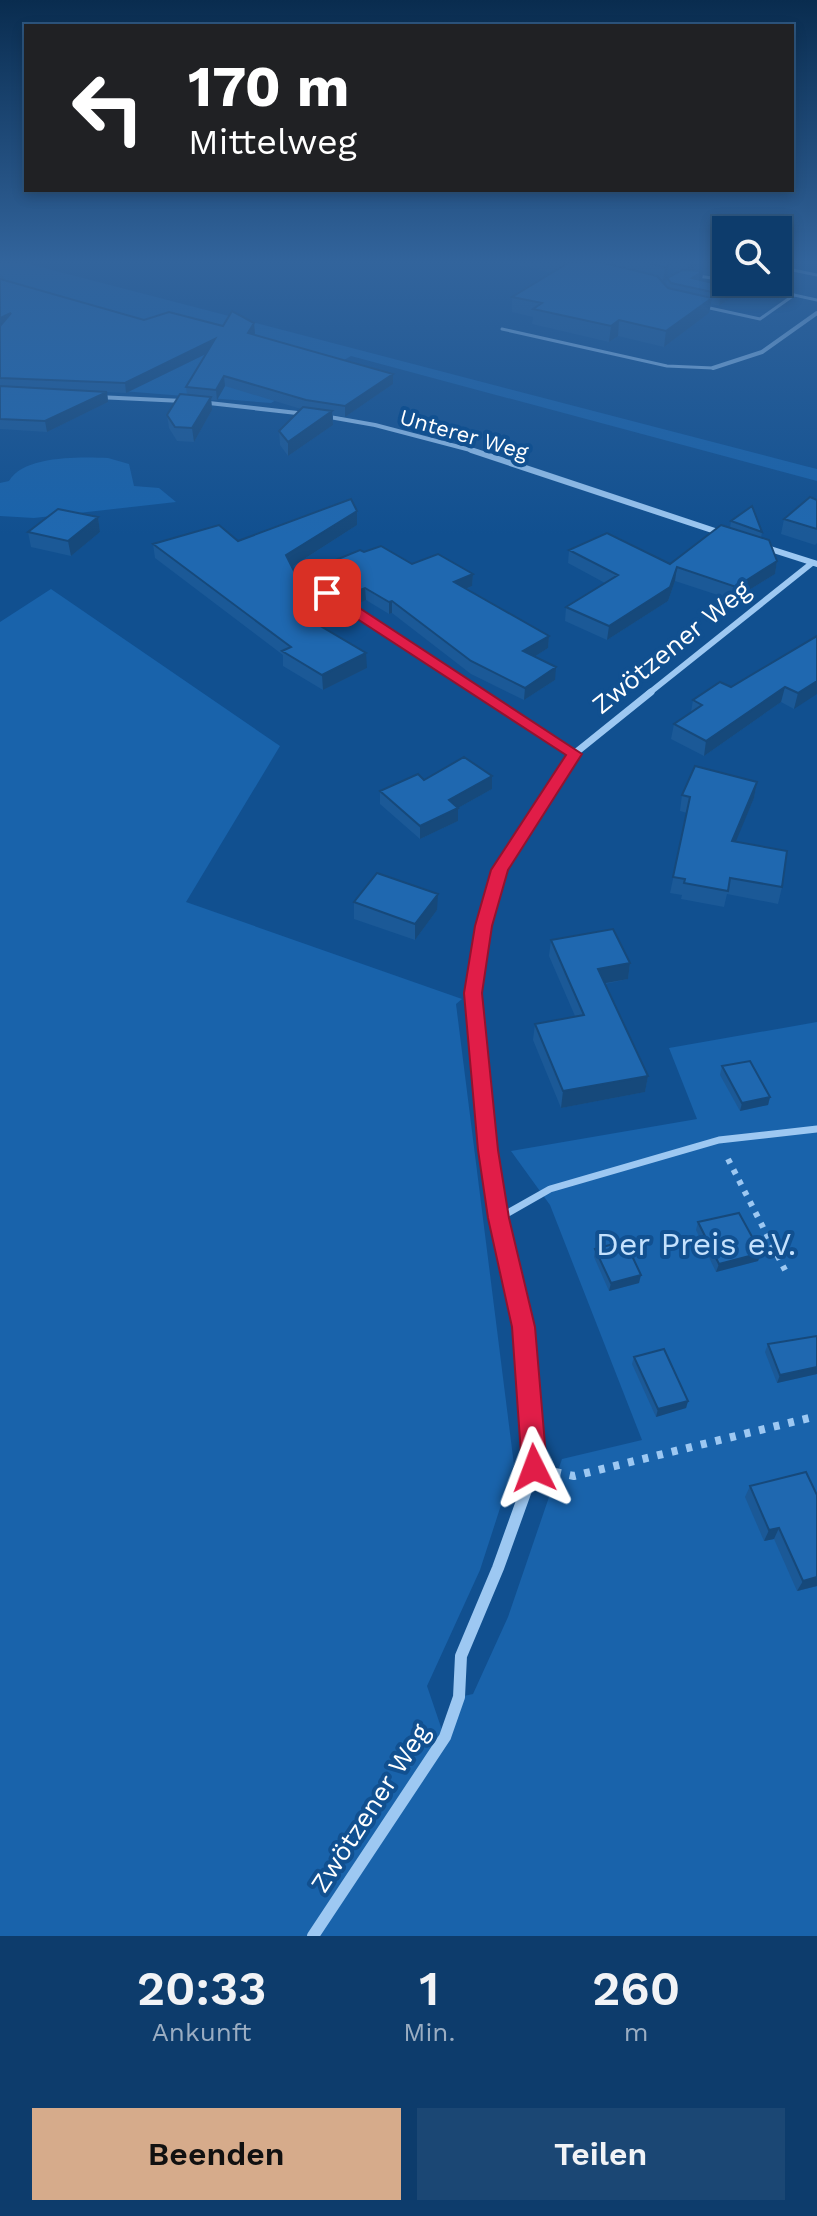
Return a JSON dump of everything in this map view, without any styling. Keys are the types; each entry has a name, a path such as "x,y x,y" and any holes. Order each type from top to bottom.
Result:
{"street":[{"path":"713,368 758,353"},
{"name":"Unterer Weg","path":"96,396 255,406 403,432 469,450 722,533"},
{"path":"752,543 814,563"},
{"name":"Zwötzener Weg","path":"313,1936 445,1737 459,1697 461,1656 498,1568 534,1468 524,1327 499,1218 488,1150 473,993 483,926 500,870 574,754 814,563"},
{"path":"328,594 574,754"}],"lane":[{"path":"611,353 667,366 713,368"},
{"path":"499,1218 550,1189 719,1140 817,1129"}],"path":[{"path":"719,1140 786,1272"},
{"path":"534,1468 574,1476 817,1416"}],"green space":[{"path":"64,353 372,353 817,469 817,481 351,356 271,403 97,389"},
{"path":"108,458 129,464 134,486 159,488 176,502 34,518 0,516 0,483 9,481 27,466 54,459"},
{"name":"Der Preis e.V.","path":"51,589 280,746 186,902 462,999 456,1004 514,1465 480,1570 427,1686 444,1736 459,1697 473,1694 508,1617 562,1459 642,1440 550,1205 511,1151 697,1119 669,1048 817,1022 817,1936 0,1936 0,622"}],"building":[{"path":"0,353 186,353 125,383 0,378"},
{"path":"206,353 320,353 393,374 345,406 306,400 224,376 216,390 186,387"},
{"path":"0,386 107,392 45,421 0,419"},
{"path":"180,394 211,397 192,428 175,427 167,415"},
{"path":"303,407 332,411 288,442 279,431"},
{"path":"810,497 817,500 817,529 784,519"},
{"path":"351,499 357,511 286,555 295,573 303,571 342,596 302,615 366,653 322,675 282,651 291,647 153,544 219,525 238,541"},
{"path":"752,506 762,532 731,521"},
{"path":"58,509 98,517 68,541 28,532"},
{"path":"721,525 769,540 777,561 736,587 677,567 670,587 609,626 566,607 618,575 569,550 607,533 670,564"},
{"path":"381,546 412,564 438,554 473,574 454,582 549,636 523,651 556,667 525,688 471,661 392,601 365,588 355,592 316,568 360,550 364,552"},
{"path":"817,636 817,681 798,693 785,687 706,741 674,724 702,705 693,700 720,682 731,687"},
{"path":"464,757 492,776 449,800 458,808 420,826 380,791 418,774 424,780"},
{"path":"695,766 757,782 732,841 787,851 782,887 730,878 728,891 684,883 685,879 673,877 690,797 682,795"},
{"path":"377,873 438,894 415,924 354,902"},
{"path":"613,929 630,963 598,969 648,1076 563,1091 535,1024 584,1015 551,940"},
{"path":"750,1061 770,1097 742,1103 722,1066"},
{"path":"739,1213 761,1253 719,1264 698,1222"},
{"path":"625,1241 641,1275 611,1283 595,1249"},
{"path":"817,1336 817,1367 780,1375 768,1344"},
{"path":"664,1349 688,1401 658,1409 634,1357"},
{"path":"806,1472 817,1495 817,1577 803,1581 779,1528 769,1530 750,1486"}],"route":[{"path":"327,593 574,754 500,870 483,926 473,993 488,1150 499,1218 524,1327 534,1468"}]}
